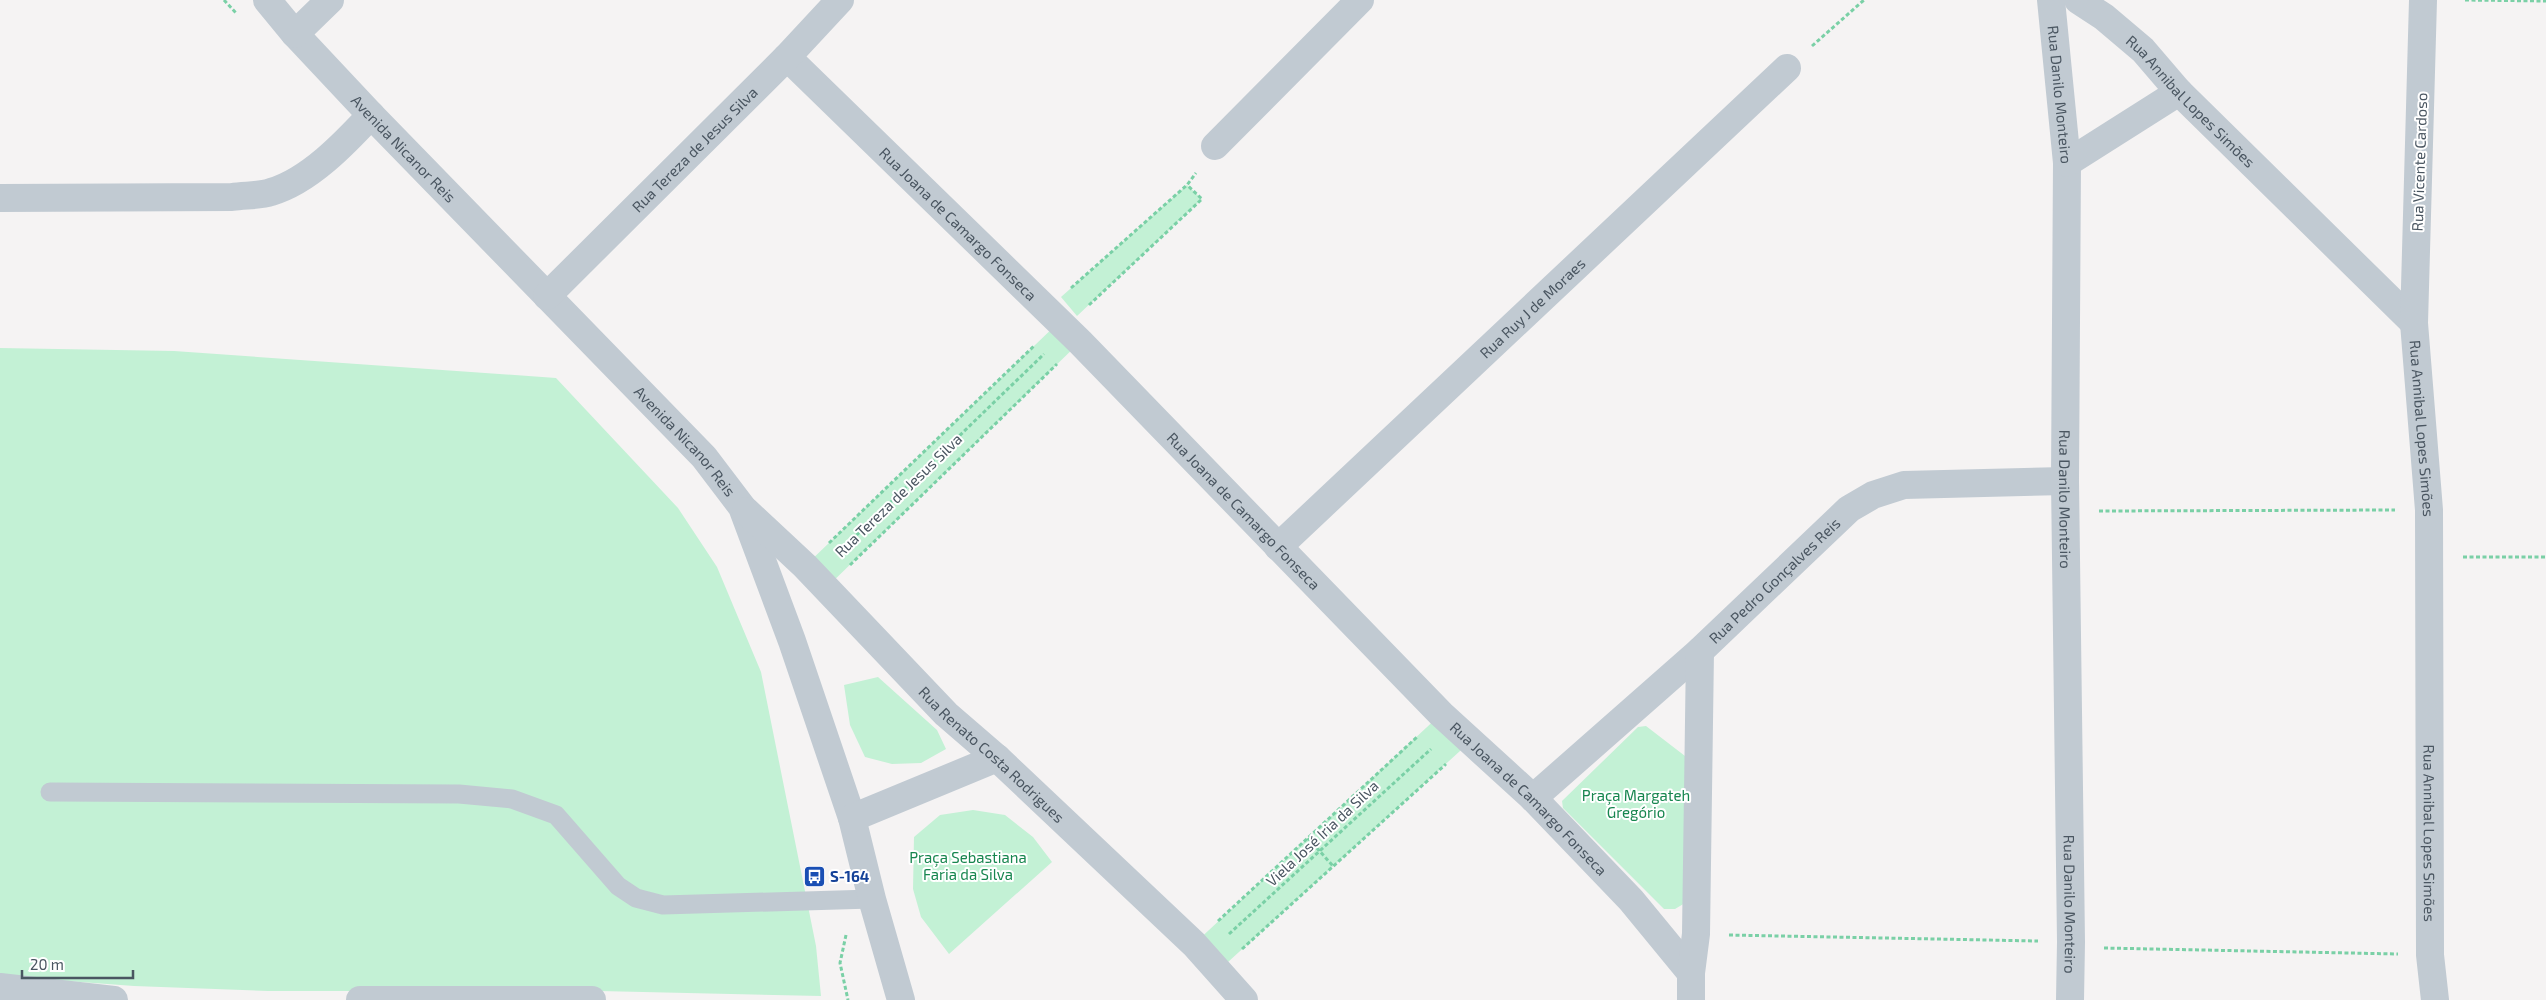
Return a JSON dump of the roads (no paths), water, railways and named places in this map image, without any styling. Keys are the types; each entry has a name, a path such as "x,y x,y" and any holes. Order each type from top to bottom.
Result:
{"street":[{"name":"Avenida Nicanor Reis","path":"267,0 295,34 371,115 704,457 742,507 792,641 852,818 872,899 901,1000"},
{"path":"295,34 330,0"},
{"name":"Rua Tereza de Jesus Silva","path":"547,296 787,57 840,0"},
{"path":"1216,146 1360,0"},
{"name":"Rua Danilo Monteiro","path":"2051,0 2066,163 2065,481 2071,942 2070,1000"},
{"name":"Rua Annibal Lopes Simões","path":"2078,0 2104,17 2143,50 2179,92 2414,323 2429,510 2430,955 2435,1000"},
{"name":"Rua Vicente Cardoso","path":"2414,323 2424,0"},
{"name":"Rua Joana de Camargo Fonseca","path":"787,57 1069,332 1278,548 1456,727 1533,798 1631,900 1691,987"},
{"name":"Rua Ruy J de Moraes","path":"1278,548 1787,68"},
{"path":"2066,163 2179,92"},
{"path":"0,198 232,197 270,193 294,183 347,141 371,115"},
{"name":"Rua Pedro Gonçalves Reis","path":"1533,798 1700,651 1850,509 1873,495 1904,485 2065,481"},
{"name":"Rua Renato Costa Rodrigues","path":"742,507 815,577 946,714 997,758 1205,957 1244,1000"},
{"path":"1691,987 1696,934 1700,651"},
{"path":"852,818 997,758"},
{"path":"0,988 114,1000"},
{"path":"360,1000 592,1000"}],"lane":[{"path":"50,792 459,794 512,799 556,814 618,886 636,898 663,905 872,899"}],"place":[{"name":"S-164","path":"814,876"}],"park label":[{"name":"Praça Margateh Gregório","path":"1636,804"},
{"name":"Praça Sebastiana Faria da Silva","path":"968,866"}]}
